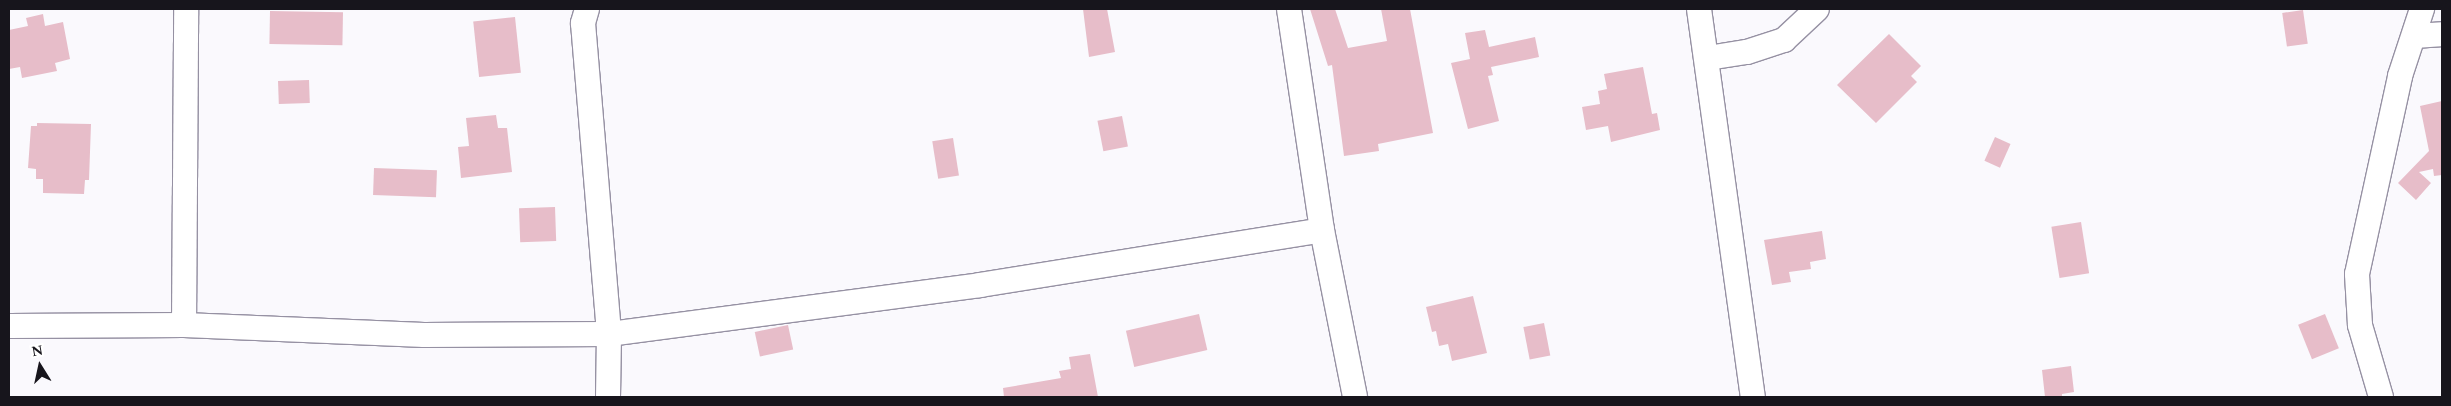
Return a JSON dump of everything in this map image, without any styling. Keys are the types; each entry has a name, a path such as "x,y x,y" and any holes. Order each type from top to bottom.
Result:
{"street":[{"path":"184,325 186,9"},
{"path":"587,9 583,24 609,334 608,397"},
{"path":"1289,9 1322,230 1355,397"},
{"path":"1699,9 1708,58 1730,244 1753,397"},
{"path":"1708,58 1747,52 1784,40 1817,9"},
{"path":"2381,397 2360,325 2357,274 2400,76 2416,36 2422,9"},
{"path":"2416,36 2442,34"},
{"path":"9,326 184,325 424,334 609,334 980,285 1322,230"}],"building":[{"path":"1083,9 1107,9 1115,52 1089,57"},
{"path":"1310,9 1335,9 1348,48 1387,41 1381,9 1410,9 1433,133 1378,144 1379,151 1344,156 1332,65 1328,66"},
{"path":"2303,10 2308,44 2287,47 2282,13"},
{"path":"270,11 343,12 342,45 269,44"},
{"path":"43,14 45,26 63,22 70,59 55,63 57,71 22,78 20,67 9,69 9,30 28,26 26,18"},
{"path":"515,17 521,73 479,77 473,21"},
{"path":"1485,30 1489,47 1535,37 1539,57 1491,67 1493,75 1488,76 1499,121 1468,129 1451,63 1470,59 1465,33"},
{"path":"1889,34 1921,66 1911,76 1917,82 1876,123 1837,85"},
{"path":"1643,67 1652,114 1657,113 1660,130 1611,142 1608,126 1586,130 1582,107 1600,104 1598,91 1607,89 1604,74"},
{"path":"309,80 310,103 279,104 278,81"},
{"path":"2442,101 2442,175 2434,176 2433,169 2419,172 2431,183 2416,200 2398,183 2429,151 2420,106"},
{"path":"496,115 498,128 507,128 512,172 461,178 458,147 469,146 466,118"},
{"path":"1122,116 1128,146 1103,151 1097,121"},
{"path":"37,123 91,124 89,180 85,180 84,194 43,193 43,179 36,179 36,169 28,168 31,126 37,126"},
{"path":"1995,137 2011,144 2000,168 1984,161"},
{"path":"953,138 959,176 938,179 932,141"},
{"path":"374,168 437,170 436,197 373,195"},
{"path":"555,207 556,241 520,242 519,208"},
{"path":"2081,222 2089,273 2060,278 2051,227"},
{"path":"1822,231 1826,259 1810,262 1811,269 1789,272 1791,282 1772,285 1764,240"},
{"path":"1473,296 1487,353 1452,361 1448,344 1439,346 1436,331 1432,332 1426,307"},
{"path":"1199,314 1207,350 1134,367 1126,331"},
{"path":"2325,314 2339,348 2312,359 2298,325"},
{"path":"1544,323 1550,355 1530,359 1523,327"},
{"path":"788,325 793,349 760,357 755,332"},
{"path":"1090,354 1098,397 1004,397 1003,388 1061,378 1059,371 1071,369 1069,357"},
{"path":"2071,366 2074,392 2062,394 2062,397 2045,397 2042,370"}]}
